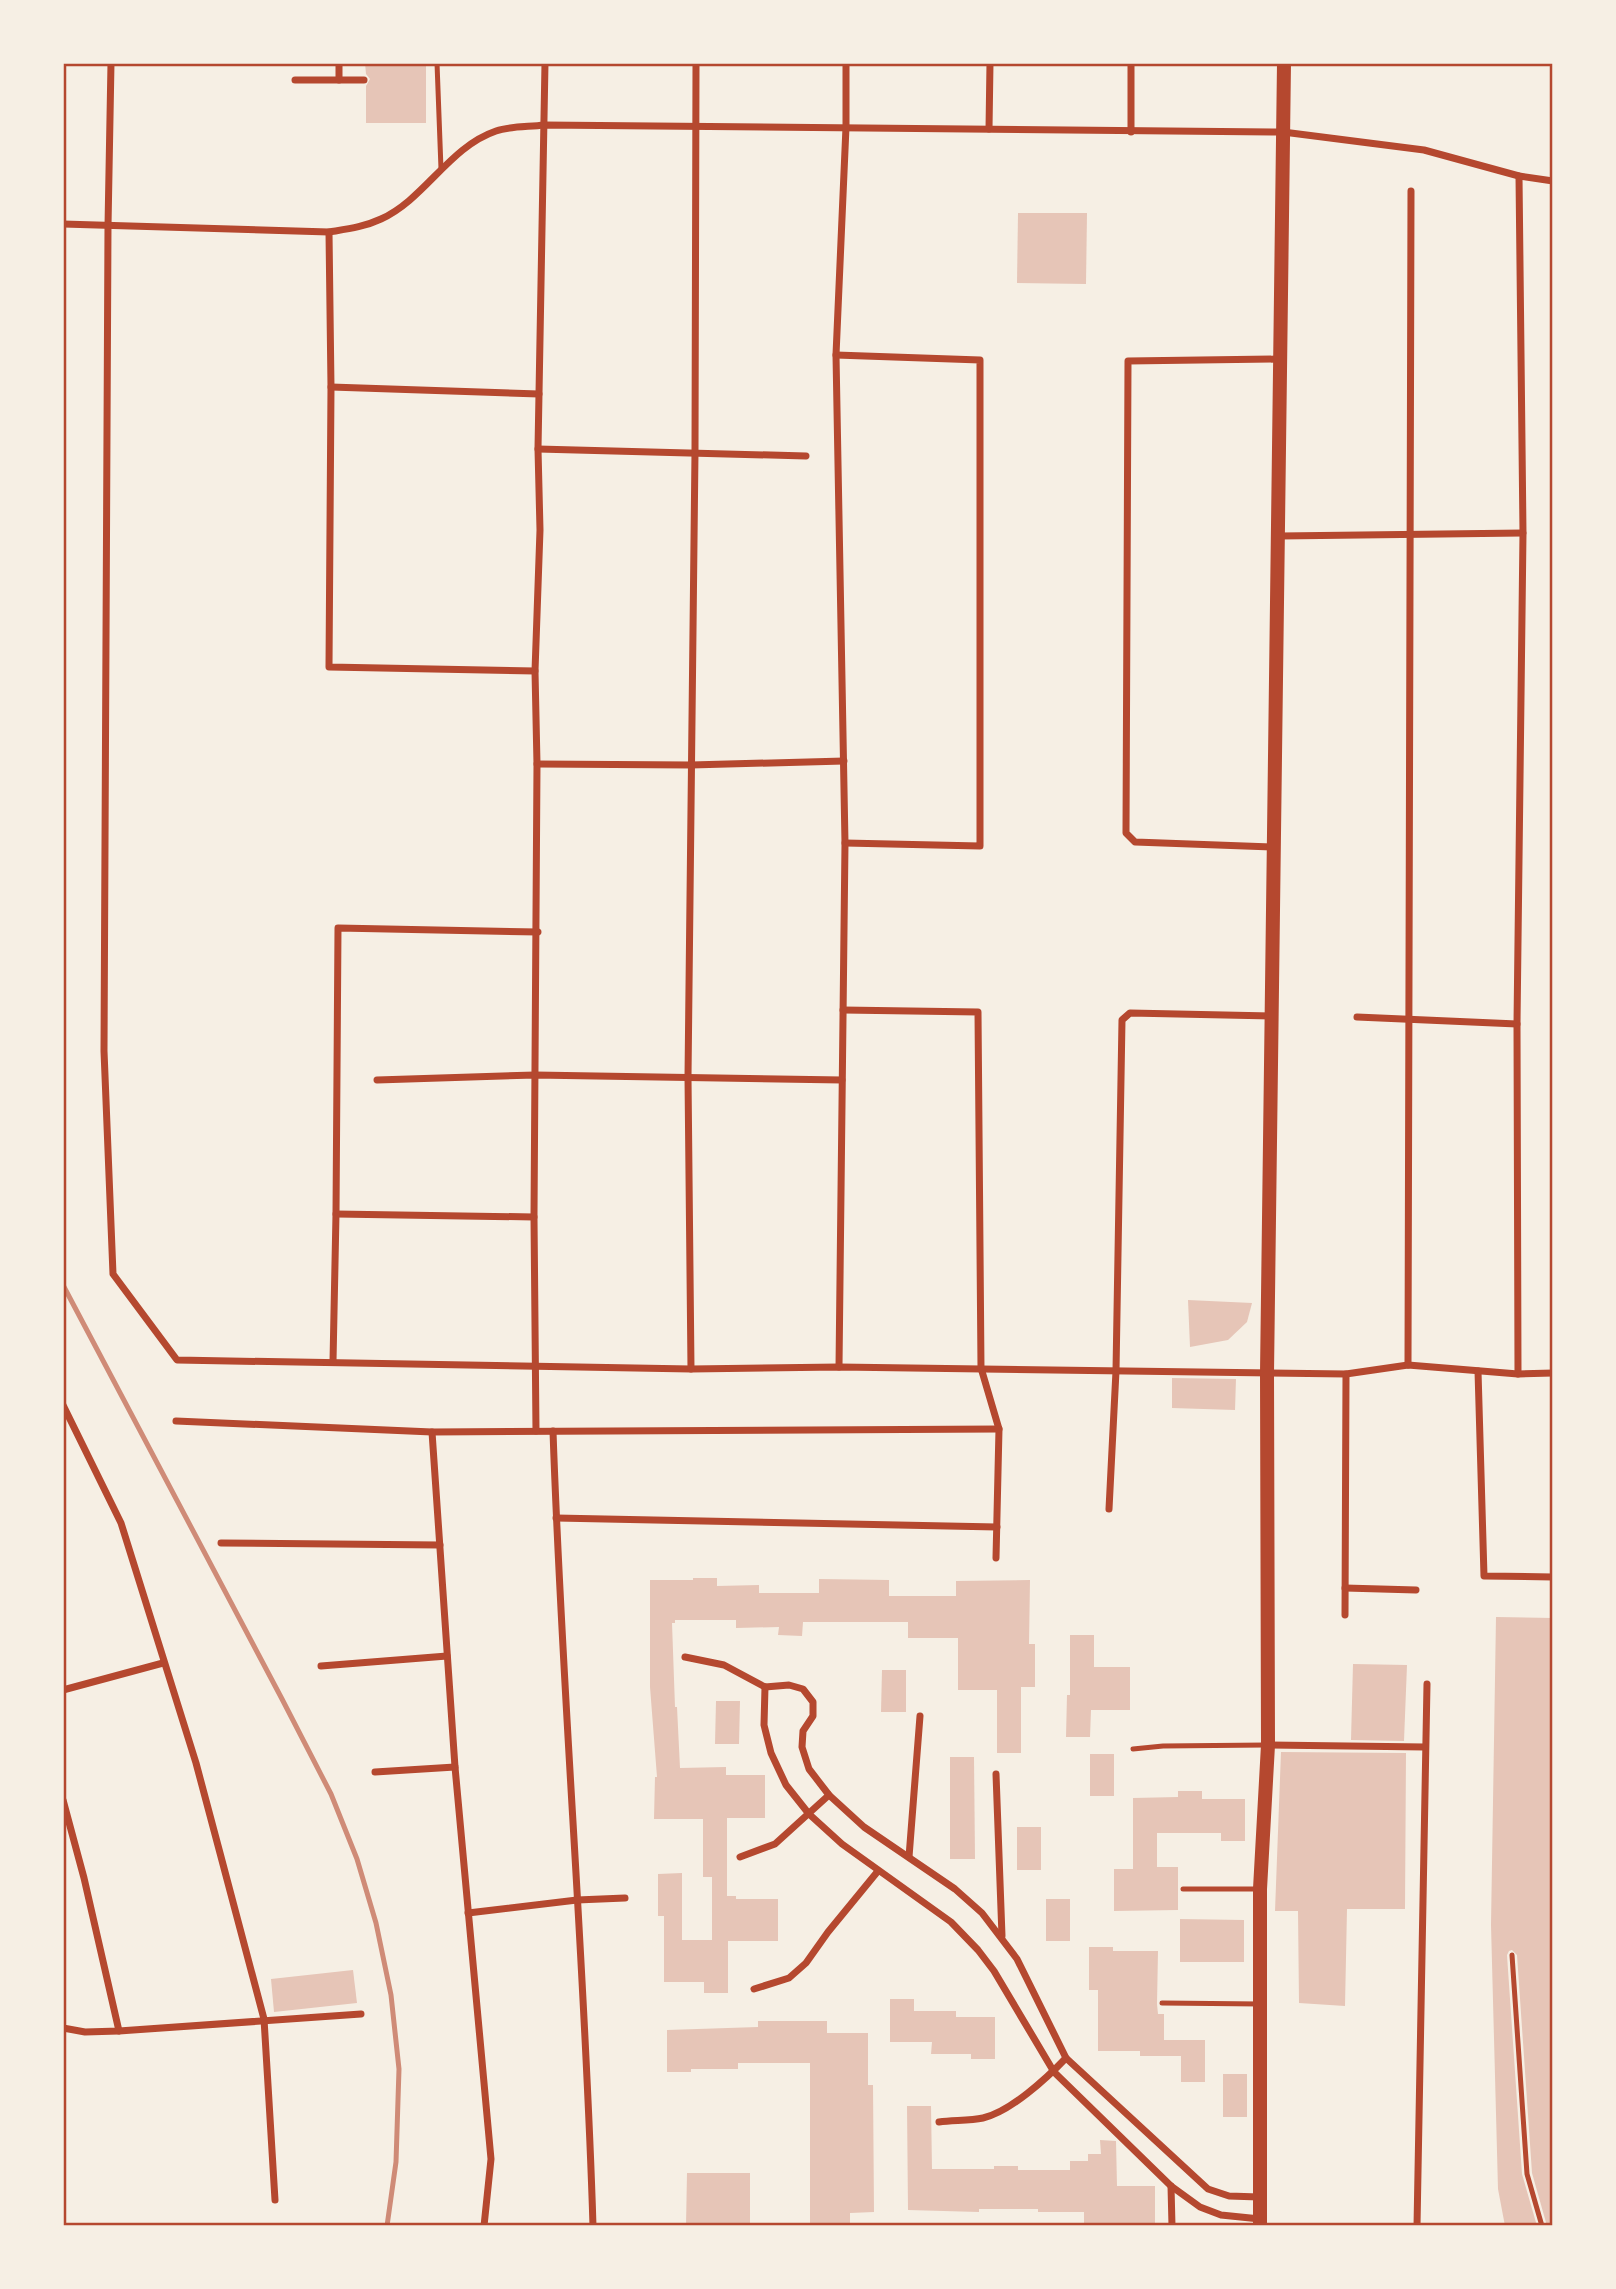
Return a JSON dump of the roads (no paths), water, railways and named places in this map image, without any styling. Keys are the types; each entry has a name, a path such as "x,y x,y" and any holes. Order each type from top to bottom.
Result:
{"main road":[{"path":"1260,2222 1260,1889 1268,1745 1267,1373 1280,536 1284,63"}],"street":[{"path":"111,63 104,1051 113,1274 177,1360 1346,1374 1408,1365 1518,1374 1553,1373"},
{"path":"339,63 339,80"},
{"path":"536,1431 534,1217 538,932 535,671 540,530 538,449 545,63"},
{"path":"691,1368 688,1077 696,63"},
{"path":"839,1367 845,844 836,355 846,127 846,63"},
{"path":"989,130 990,63"},
{"path":"1131,63 1131,132"},
{"path":"295,80 364,80"},
{"path":"63,224 329,232 358,228 382,219 404,204 473,143 498,131 544,125 1283,132 1424,149 1519,176 1553,181"},
{"path":"1518,1374 1517,1024 1523,533 1519,176"},
{"path":"1408,1365 1410,191"},
{"path":"329,232 330,667 535,671"},
{"path":"836,355 980,360 980,846 845,844"},
{"path":"1274,847 1135,842 1126,833 1128,361 1280,359"},
{"path":"331,387 540,394"},
{"path":"538,449 806,456"},
{"path":"1280,536 1523,533"},
{"path":"537,764 691,765 844,761"},
{"path":"333,1362 338,929 538,932"},
{"path":"843,1010 978,1012 981,1368 999,1429 996,1558"},
{"path":"1109,1508 1116,1371 1122,1020 1130,1013 1272,1016"},
{"path":"1357,1017 1517,1024"},
{"path":"377,1080 535,1076 842,1080"},
{"path":"336,1214 534,1217"},
{"path":"1478,1371 1484,1576 1553,1577"},
{"path":"1345,1615 1346,1374"},
{"path":"63,1405 121,1523 196,1763 264,2019 275,2200"},
{"path":"176,1421 432,1432 999,1429"},
{"path":"553,1431 576,1900 589,2090 593,2226"},
{"path":"432,1432 455,1767 491,2159 484,2226"},
{"path":"556,1518 997,1527"},
{"path":"221,1543 440,1545"},
{"path":"1345,1588 1416,1590"},
{"path":"321,1666 447,1656"},
{"path":"685,1657 724,1665 765,1687 789,1685 803,1689 813,1702 813,1716 803,1731 802,1747 809,1769 829,1795 864,1827 973,1905 1002,1937 1017,1959 1066,2058 1208,2189 1229,2196 1259,2197"},
{"path":"63,1690 163,1664"},
{"path":"1417,2226 1427,1684"},
{"path":"765,1687 764,1725 771,1753 786,1785 809,1814 842,1844 951,1922 995,1971 1054,2072 1171,2186 1200,2207 1221,2215 1260,2222"},
{"path":"909,1857 920,1716"},
{"path":"1268,1745 1425,1747"},
{"path":"375,1773 455,1767"},
{"path":"996,1774 1002,1937"},
{"path":"740,1857 775,1844 829,1795"},
{"path":"63,1800 119,2031"},
{"path":"754,1989 789,1979 806,1963 878,1871"},
{"path":"468,1913 576,1900 625,1898"},
{"path":"63,2028 85,2032 119,2031 362,2014"},
{"path":"939,2122 984,2118 1011,2105 1054,2072 1066,2058"},
{"path":"1171,2186 1172,2226"}],"lane":[{"path":"437,63 441,169"},
{"path":"1133,1749 1163,1746 1268,1745"},
{"path":"1183,1889 1260,1889"},
{"path":"1512,1955 1527,2174 1542,2226"},
{"path":"1162,2003 1261,2004"}],"railway":[{"path":"63,1285 331,1794 357,1859 376,1923 391,1995 399,2069 396,2162 387,2226"}]}
